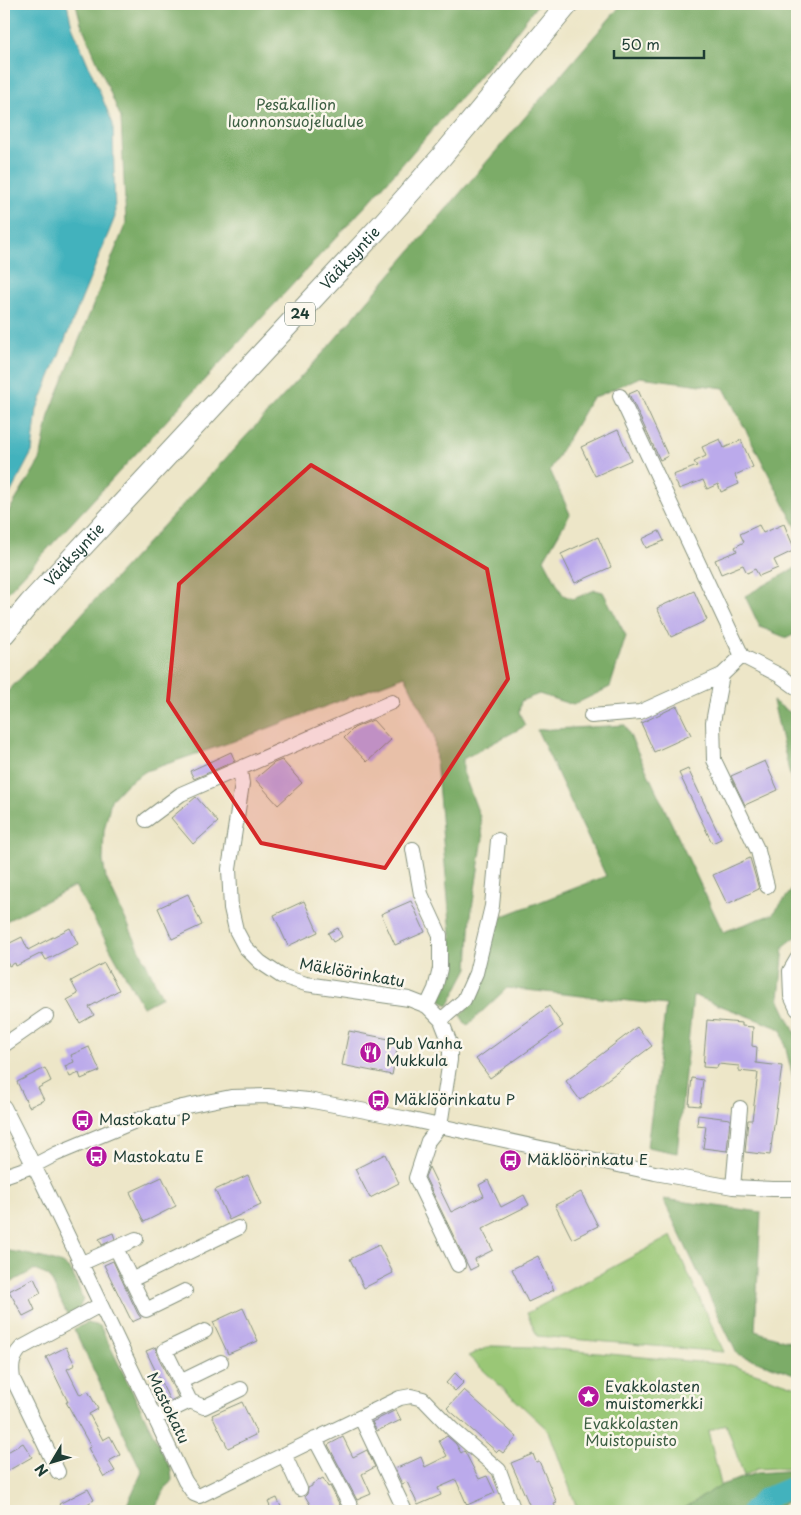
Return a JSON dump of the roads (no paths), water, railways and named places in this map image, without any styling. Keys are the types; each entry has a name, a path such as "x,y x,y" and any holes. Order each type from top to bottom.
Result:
{"highway":[{"name":"Vääksyntie","path":"4,634 30,603 385,221 443,155 564,7"},
{"name":"Vääksyntie","path":"4,628 30,603"}],"street":[{"path":"620,396 742,656 779,675 797,688"},
{"path":"591,716 640,712 722,675 742,656"},
{"path":"722,675 713,722 714,760 758,851 767,886"},
{"path":"146,820 181,794 240,770 392,702"},
{"name":"Mäklöörinkatu","path":"240,770 242,784 229,869 231,908 236,930 245,947 260,962 281,976 306,984 409,999 427,1006 441,1020 450,1043 450,1060 440,1126"},
{"path":"441,1020 464,1000 476,973 492,906 498,840"},
{"path":"413,849 421,894 440,935 440,969 427,1006"},
{"path":"797,959 790,970 791,996 797,1009"},
{"path":"4,1045 46,1016"},
{"path":"4,1176 33,1166 140,1119 182,1107 231,1097 268,1096 308,1100 440,1126 655,1173 733,1187 797,1189"},
{"name":"Mastokatu","path":"4,1108 185,1481 194,1494 199,1496 400,1398 411,1396 423,1399 452,1429 499,1470 514,1511"},
{"path":"733,1187 740,1108"},
{"path":"440,1126 428,1141 416,1178 458,1265"},
{"path":"131,1280 238,1228"},
{"path":"80,1264 136,1239"},
{"path":"116,1248 146,1310 185,1291"},
{"path":"58,1472 8,1370 13,1357 21,1348 100,1306"},
{"path":"204,1331 165,1350 190,1401 204,1407 241,1389"},
{"path":"180,1382 220,1362"},
{"path":"155,1418 190,1401"},
{"path":"361,1418 406,1511"},
{"path":"316,1439 354,1511"},
{"path":"284,1454 300,1489"}],"water":[{"path":"4,4 67,4 72,26 113,124 115,217 37,409 32,452 4,505"}],"waterway":[{"path":"752,1511 764,1499 797,1485"}],"place":[{"name":"Pub Vanha Mukkula","path":"370,1053"},
{"name":"Mäklöörinkatu P","path":"378,1100"},
{"name":"Mastokatu P","path":"83,1120"},
{"name":"Mastokatu E","path":"97,1157"},
{"name":"Mäklöörinkatu E","path":"511,1160"},
{"name":"Evakkolasten muistomerkki","path":"589,1396"}],"park label":[{"name":"Pesäkallion luonnonsuojelualue","path":"296,114"},
{"name":"Evakkolasten Muistopuisto","path":"631,1432"}]}
